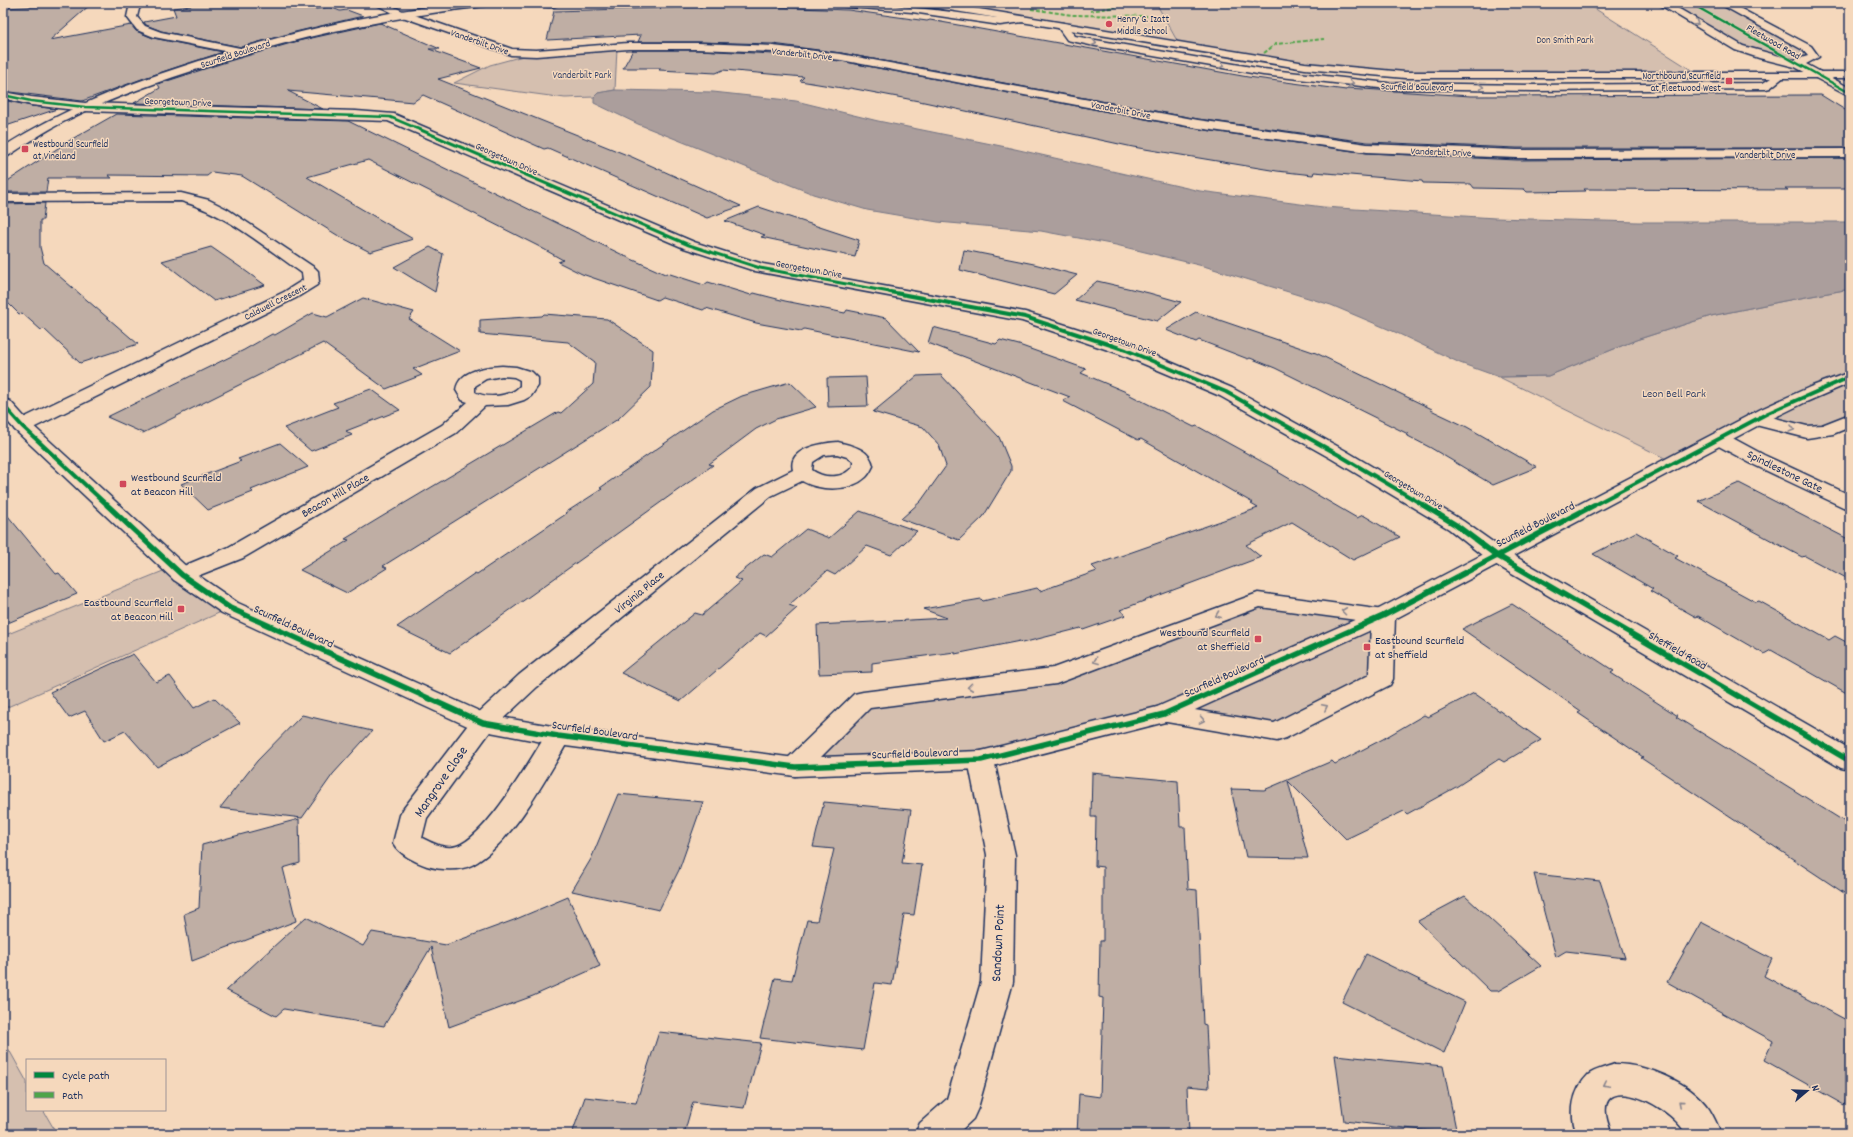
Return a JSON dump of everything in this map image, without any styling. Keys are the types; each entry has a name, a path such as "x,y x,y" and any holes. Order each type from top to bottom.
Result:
{"street":[{"path":"140,3 134,8 132,17 141,28 158,35 240,51"},
{"name":"Vanderbilt Drive","path":"378,3 400,13 511,52 536,53 628,46 698,46 773,49 864,61 1198,124 1368,148 1525,154 1850,153"},
{"name":"Scurfield Boulevard","path":"3,154 41,129 85,107 163,77 240,51 296,35 400,13 484,3"},
{"path":"543,3 555,3"},
{"name":"Scurfield Boulevard","path":"836,3 912,9 1000,22 1023,19"},
{"name":"Scurfield Boulevard","path":"925,3 1062,26 1071,38 1090,42 1263,72 1323,80 1388,86 1532,88 1766,86 1779,76 1850,75"},
{"name":"Fleetwood Road","path":"1662,3 1739,48 1763,56 1797,64 1814,57 1807,48 1723,3"},
{"name":"Fleetwood Road","path":"1690,3 1850,93"},
{"name":"Georgetown Drive","path":"3,95 32,102 85,107 390,117 688,245 760,268 1025,317 1126,350 1226,392 1339,455 1456,525 1496,555"},
{"name":"Caldwell Crescent","path":"3,198 181,197 204,203 222,212 310,271 311,282 290,295 22,426"},
{"name":"Scurfield Boulevard","path":"3,405 22,426 182,575 230,608 482,723 558,736 795,768 981,760 1164,714 1383,616 1794,399 1850,377"},
{"name":"Beacon Hill Place","path":"182,575 235,553 449,429 480,401"},
{"path":"1755,419 1807,432 1826,430 1850,420"},
{"name":"Spindlestone Gate","path":"1720,439 1757,459 1850,503"},
{"name":"Virginia Place","path":"482,723 528,681 764,492 803,473"},
{"name":"Sheffield Road","path":"1496,555 1850,761"},
{"path":"795,768 863,700 1056,676 1258,600 1383,616"},
{"name":"Scurfield Boulevard","path":"1164,714 1277,732 1381,679 1383,616"},
{"name":"Mangrove Close","path":"482,723 414,815 407,843 434,857 462,857 489,838 512,809 558,736"},
{"name":"Sandown Point","path":"932,1134 960,1108 997,982 1001,855 981,760"},
{"path":"1595,1134 1591,1127 1587,1109 1594,1090 1606,1082 1623,1079 1644,1081 1674,1097 1691,1112 1704,1134"}],"shaded area":[{"name":"Henry G. Izatt Middle School","path":"925,3 1156,3 1180,46"},
{"path":"615,90 713,92 796,101 878,121 1006,147 1200,191 1323,207 1495,218 1638,222 1850,222 1850,289 1711,316 1636,340 1548,376 1499,377 1460,363 1395,332 1331,305 1207,267 1116,245 1041,231 938,222 867,210 813,194 638,124 594,103 594,97 598,93"}],"green space":[{"name":"Don Smith Park","path":"1156,3 1586,3 1701,76 1405,75 1305,66 1180,46"},
{"path":"1662,3 1723,3 1807,48 1814,57 1797,64 1739,48"},
{"name":"Vanderbilt Park","path":"617,48 615,90 598,93 594,97 565,98 454,83 490,65 523,56"},
{"name":"Leon Bell Park","path":"1850,289 1850,420 1826,430 1755,419 1681,466 1499,377 1548,376 1636,340 1711,316"},
{"path":"173,567 230,608 3,709 3,636"},
{"path":"1258,600 1383,616 1381,679 1277,732 1164,714 981,760 795,767 863,700 1056,676"},
{"path":"3,1039 26,1080 26,1111 44,1111 57,1134 3,1134"}],"building":[{"path":"190,3 305,3 316,9 330,7 340,11 347,10 363,16 295,32 241,47 161,31 146,25 144,22 176,16 173,8 191,6"},
{"path":"91,4 50,40 131,25 136,31 153,38 223,52 147,77 82,101 3,91 3,8"},
{"path":"694,7 773,7 848,10 927,21 930,20 1248,77 1346,90 1347,88 1471,96 1821,95 1850,113 1850,148 1517,148 1367,142 1198,119 841,53 773,44 638,42 641,35 547,40 554,11"},
{"path":"380,23 440,49 429,49 481,68 438,79 632,157 741,206 707,218 548,148 544,149 423,95 413,102 288,91 323,109 134,103 160,88 158,84 298,41"},
{"path":"633,50 698,50 773,54 841,61 1198,129 1367,153 1517,160 1850,158 1850,188 1785,188 1788,190 1584,189 1586,191 1527,192 1524,189 1474,188 1471,184 1423,183 1422,181 1314,172 1313,175 1277,171 1133,147 924,102 850,88 848,89 800,81 804,77 723,70 716,73 659,70 661,68 623,68"},
{"path":"3,100 31,106 57,109 3,127"},
{"path":"116,114 348,121 629,258 665,274 667,273 704,285 708,282 751,295 754,293 845,313 847,310 886,318 919,352 804,329 801,331 756,323 706,308 703,310 662,297 657,300 582,274 558,262 563,260 538,246 368,160 307,177 413,239 370,252 337,235 242,176 212,172 207,176 108,175 112,178 48,178 46,192 3,192 3,184 72,139"},
{"path":"45,203 43,220 40,220 40,247 44,263 138,344 80,363 44,329 41,330 22,313 19,314 3,298 3,204"},
{"path":"759,207 859,240 855,257 761,237 765,235 725,221"},
{"path":"211,247 265,285 214,301 162,261"},
{"path":"430,247 443,254 435,292 394,267"},
{"path":"964,250 1034,264 1077,275 1054,294 960,270"},
{"path":"1097,281 1181,302 1157,321 1075,300"},
{"path":"363,298 414,312 409,319 460,351 413,369 422,375 386,389 323,343 143,433 107,417 244,350 272,334 275,335 313,313 327,317"},
{"path":"1196,312 1316,353 1467,427 1537,467 1493,485 1406,435 1408,434 1275,368 1199,340 1196,342 1166,330"},
{"path":"544,314 607,319 653,350 651,387 618,419 383,566 387,568 347,593 300,570 349,540 345,539 383,516 558,412 561,413 593,384 595,362 568,342 480,334 480,320 542,316"},
{"path":"933,327 996,344 1000,340 1019,345 1086,369 1081,373 1131,394 1130,395 1194,427 1197,426 1279,471 1278,472 1357,518 1363,515 1400,537 1353,560 1292,522 1246,545 1261,557 1120,610 1126,615 1083,630 1081,628 1022,643 1020,641 955,654 955,652 872,663 872,672 819,674 817,625 947,618 923,609 981,599 983,601 1037,588 1040,591 1097,571 1092,566 1258,508 1251,504 1253,503 1141,439 1138,440 1063,401 1070,397 928,343"},
{"path":"941,375 999,437 1011,466 1011,471 983,517 959,540 901,519 921,501 946,466 939,445 923,427 873,412 917,376"},
{"path":"866,377 868,406 828,407 827,378"},
{"path":"790,382 816,407 776,419 756,429 709,464 713,465 450,653 397,627 475,573 477,574 566,514 565,513 602,489 600,488 713,410 742,396"},
{"path":"371,389 400,410 346,431 352,435 311,451 284,428 338,407 333,403"},
{"path":"280,443 308,467 251,490 253,492 208,510 181,484 241,461 238,459"},
{"path":"1739,483 1850,540 1850,580 1805,556 1802,557 1698,501"},
{"path":"3,510 56,574 59,573 77,594 3,625"},
{"path":"860,511 917,531 891,555 867,546 835,575 827,571 789,605 797,608 766,636 760,633 681,701 621,673 695,613 702,615 742,581 734,578 764,554 772,557 806,529 829,538"},
{"path":"1636,532 1678,556 1675,558 1756,602 1759,601 1829,640 1835,636 1850,644 1850,695 1771,650 1764,654 1698,616 1696,617 1650,591 1653,589 1593,554"},
{"path":"1512,604 1614,671 1611,673 1678,716 1676,717 1850,825 1850,897 1641,758 1643,757 1578,713 1581,711 1462,629"},
{"path":"133,654 156,682 170,676 194,708 214,698 240,723 157,767 125,731 104,741 85,711 69,718 50,692"},
{"path":"1474,693 1541,740 1504,762 1499,759 1456,787 1407,814 1404,811 1346,839 1288,781 1308,858 1246,857 1231,789 1264,790 1332,761 1335,764 1383,739 1424,715 1428,717"},
{"path":"302,715 372,731 333,774 302,818 220,808 257,761"},
{"path":"1092,773 1178,781 1180,827 1185,827 1188,889 1197,890 1203,1024 1206,1025 1209,1088 1187,1086 1189,1134 1077,1134 1079,1094 1100,1097 1103,998 1099,997 1100,941 1103,941 1103,867 1095,866 1096,817 1091,817"},
{"path":"618,794 703,802 679,870 659,910 572,891 591,859"},
{"path":"824,802 911,810 902,863 922,865 914,915 904,914 892,985 875,983 863,1050 760,1038 775,978 792,980 807,920 817,921 834,849 813,847"},
{"path":"299,819 300,863 283,868 296,921 192,961 184,914 199,908 202,845"},
{"path":"1534,874 1600,881 1625,958 1566,951 1556,957"},
{"path":"1465,896 1541,966 1498,991 1490,991 1418,921"},
{"path":"568,897 600,966 533,996 449,1027 431,947 384,1026 284,1009 276,1016 226,990 306,917 363,946 372,932 446,945 514,920"},
{"path":"1701,922 1772,959 1764,976 1850,1022 1850,1090 1844,1105 1764,1060 1773,1041 1667,982"},
{"path":"1366,954 1465,1002 1444,1053 1342,1002"},
{"path":"659,1032 761,1043 744,1108 693,1102 684,1134 572,1134 585,1097 636,1103"},
{"path":"1335,1055 1443,1066 1457,1134 1344,1121"}],"marked path":[{"path":"1090,11 1115,7 1122,3"},
{"path":"1031,9 1072,15 1147,16"},
{"path":"1264,53 1276,44 1324,39"}],"cycle path":[{"path":"1690,3 1850,93"},
{"path":"3,95 31,101 85,107 390,117 689,245 760,268 1025,317 1126,350 1226,392 1339,455 1456,525 1496,555 1850,761"},
{"path":"3,405 22,426 182,575 230,608 483,723 558,736 795,767 981,760 1164,714 1383,616 1768,413 1850,377"}],"place":[{"name":"Henry G. Izatt Middle School","path":"1109,24"},
{"name":"Northbound Scurfield at Fleetwood West","path":"1729,81"},
{"name":"Westbound Scurfield at Vineland","path":"25,149"},
{"name":"Westbound Scurfield at Beacon Hill","path":"123,484"},
{"name":"Eastbound Scurfield at Beacon Hill","path":"181,609"},
{"name":"Westbound Scurfield at Sheffield","path":"1258,639"},
{"name":"Eastbound Scurfield at Sheffield","path":"1367,647"}]}
